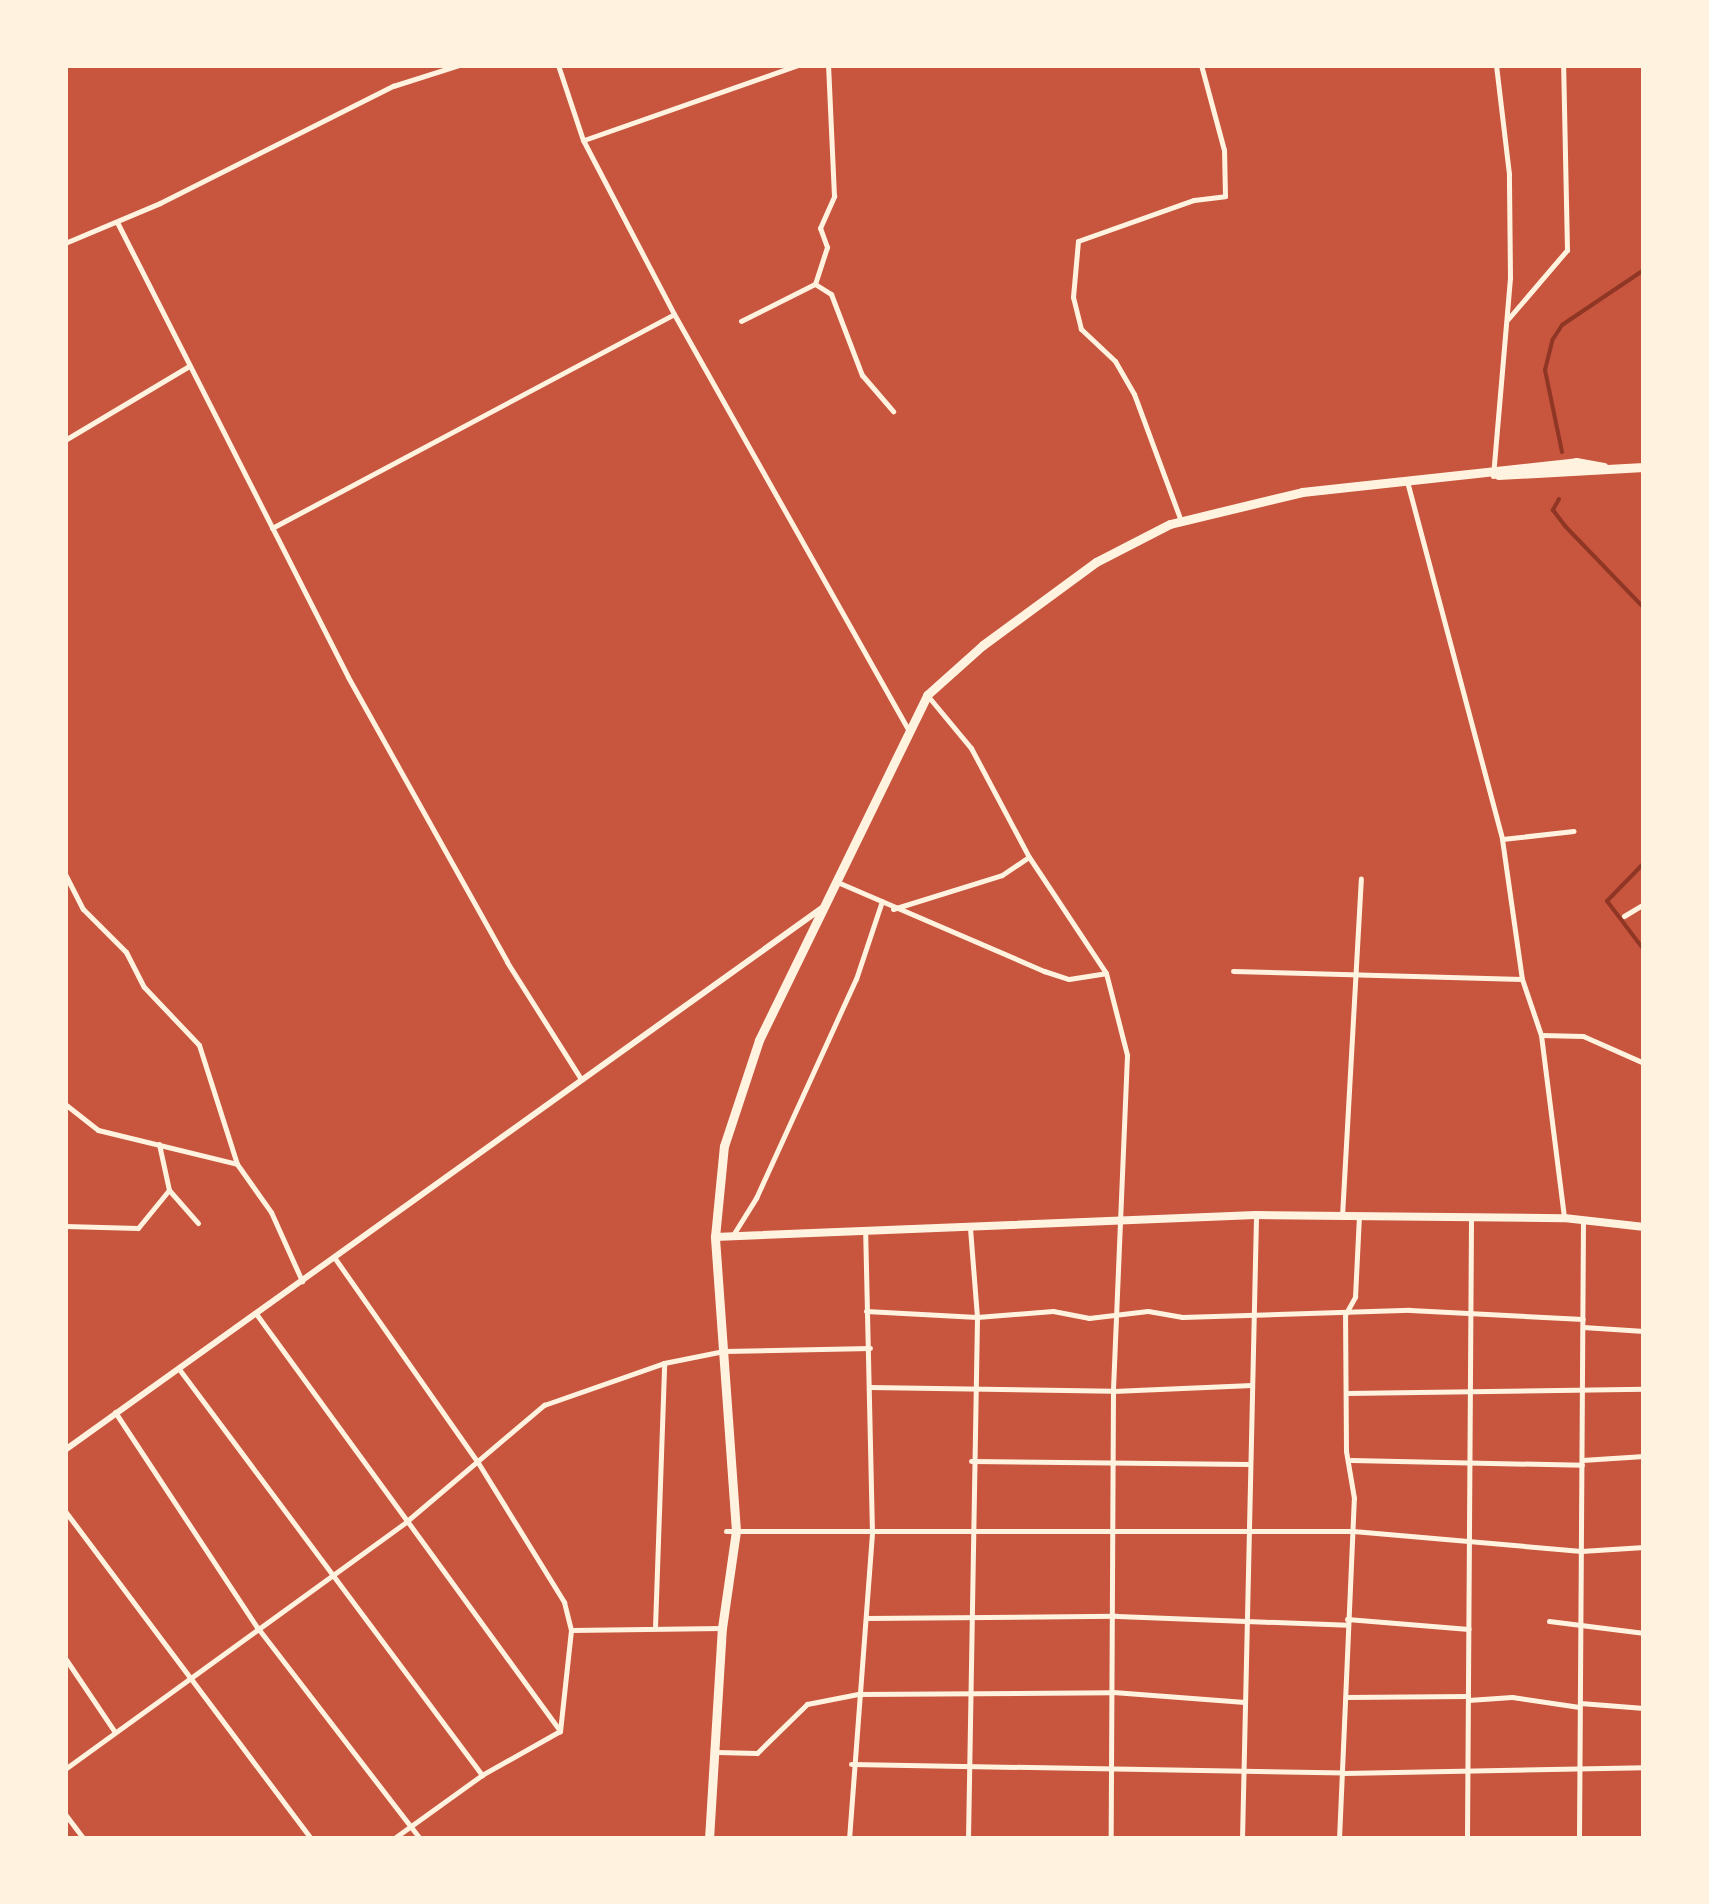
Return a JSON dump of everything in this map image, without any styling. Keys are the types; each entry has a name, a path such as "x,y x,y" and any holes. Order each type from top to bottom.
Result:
{"main road":[{"path":"709,1839 731,1531 715,1237 724,1146 744,1080 835,880 927,695 1096,562 1182,520 1302,492 1516,472 1644,467"},
{"path":"715,1237 970,1228 1118,1217 1256,1215 1564,1218 1644,1227"}],"street":[{"path":"65,243 117,222 393,86 459,65"},
{"path":"558,65 583,140 674,314 908,728"},
{"path":"583,140 798,65"},
{"path":"741,321 816,284 827,247 820,228 834,196 828,65"},
{"path":"1182,520 1134,394 1115,361 1082,329 1073,297 1078,242 1194,200 1225,196 1224,150 1202,65"},
{"path":"1496,65 1509,174 1506,322 1496,475"},
{"path":"1506,322 1567,250 1563,65"},
{"path":"117,222 272,528 507,962 582,1079"},
{"path":"816,284 831,294 862,375 893,410"},
{"path":"272,528 674,314"},
{"path":"65,440 189,366"},
{"path":"1408,485 1502,839 1522,979 1541,1035 1564,1218"},
{"path":"927,695 986,772 1029,857 1106,972 1127,1055 1118,1217 1120,1316 1113,1391 1118,1464 1111,1839"},
{"path":"1502,839 1574,831"},
{"path":"893,909 976,884 1029,857"},
{"path":"65,874 83,909 126,952 139,982 198,1045 237,1164 271,1212 302,1281"},
{"path":"1342,1216 1358,976 1360,879"},
{"path":"835,880 893,909 1069,979 1106,972"},
{"path":"733,1235 750,1210 856,979 882,902"},
{"path":"1624,916 1644,904"},
{"path":"65,1450 823,908"},
{"path":"1233,971 1522,979"},
{"path":"1541,1035 1583,1036 1644,1063"},
{"path":"65,1104 98,1130 237,1164"},
{"path":"159,1144 169,1190 198,1223"},
{"path":"65,1226 138,1228 169,1190"},
{"path":"1242,1839 1256,1215"},
{"path":"1339,1839 1352,1531 1345,1315 1354,1297 1359,1215"},
{"path":"1467,1839 1471,1216"},
{"path":"1579,1839 1584,1221"},
{"path":"968,1839 976,1532 971,1460 977,1317 970,1228"},
{"path":"849,1839 851,1764 872,1534 865,1231"},
{"path":"334,1258 477,1460 564,1602 571,1630 560,1731"},
{"path":"866,1311 977,1317 1053,1311 1120,1316 1345,1315 1410,1310 1644,1331"},
{"path":"257,1315 560,1731"},
{"path":"65,1768 407,1521 544,1404 664,1362 724,1352 870,1348"},
{"path":"654,1627 664,1362"},
{"path":"178,1367 328,1575 482,1775"},
{"path":"868,1387 1113,1391 1252,1385"},
{"path":"1346,1393 1470,1389 1582,1394 1644,1388"},
{"path":"115,1412 258,1627 420,1839"},
{"path":"1351,1460 1582,1463 1644,1456"},
{"path":"971,1460 1250,1464"},
{"path":"65,1511 311,1839"},
{"path":"731,1531 1114,1536 1352,1531 1581,1551 1644,1547"},
{"path":"866,1618 1117,1616 1468,1629"},
{"path":"1549,1620 1644,1634"},
{"path":"571,1630 722,1628"},
{"path":"65,1658 115,1732"},
{"path":"717,1752 757,1753 808,1704 858,1694 972,1689 1113,1692 1245,1702"},
{"path":"1345,1697 1512,1697 1644,1708"},
{"path":"394,1839 482,1775 560,1731"},
{"path":"851,1764 1344,1773 1644,1767"},
{"path":"65,1814 84,1839"},
{"path":"709,1839 745,1839"}],"waterway":[{"path":"1562,452 1545,370 1553,339 1562,325 1644,270"},
{"path":"1559,499 1553,510 1566,527 1644,608"},
{"path":"1644,863 1607,901 1644,950"}]}
